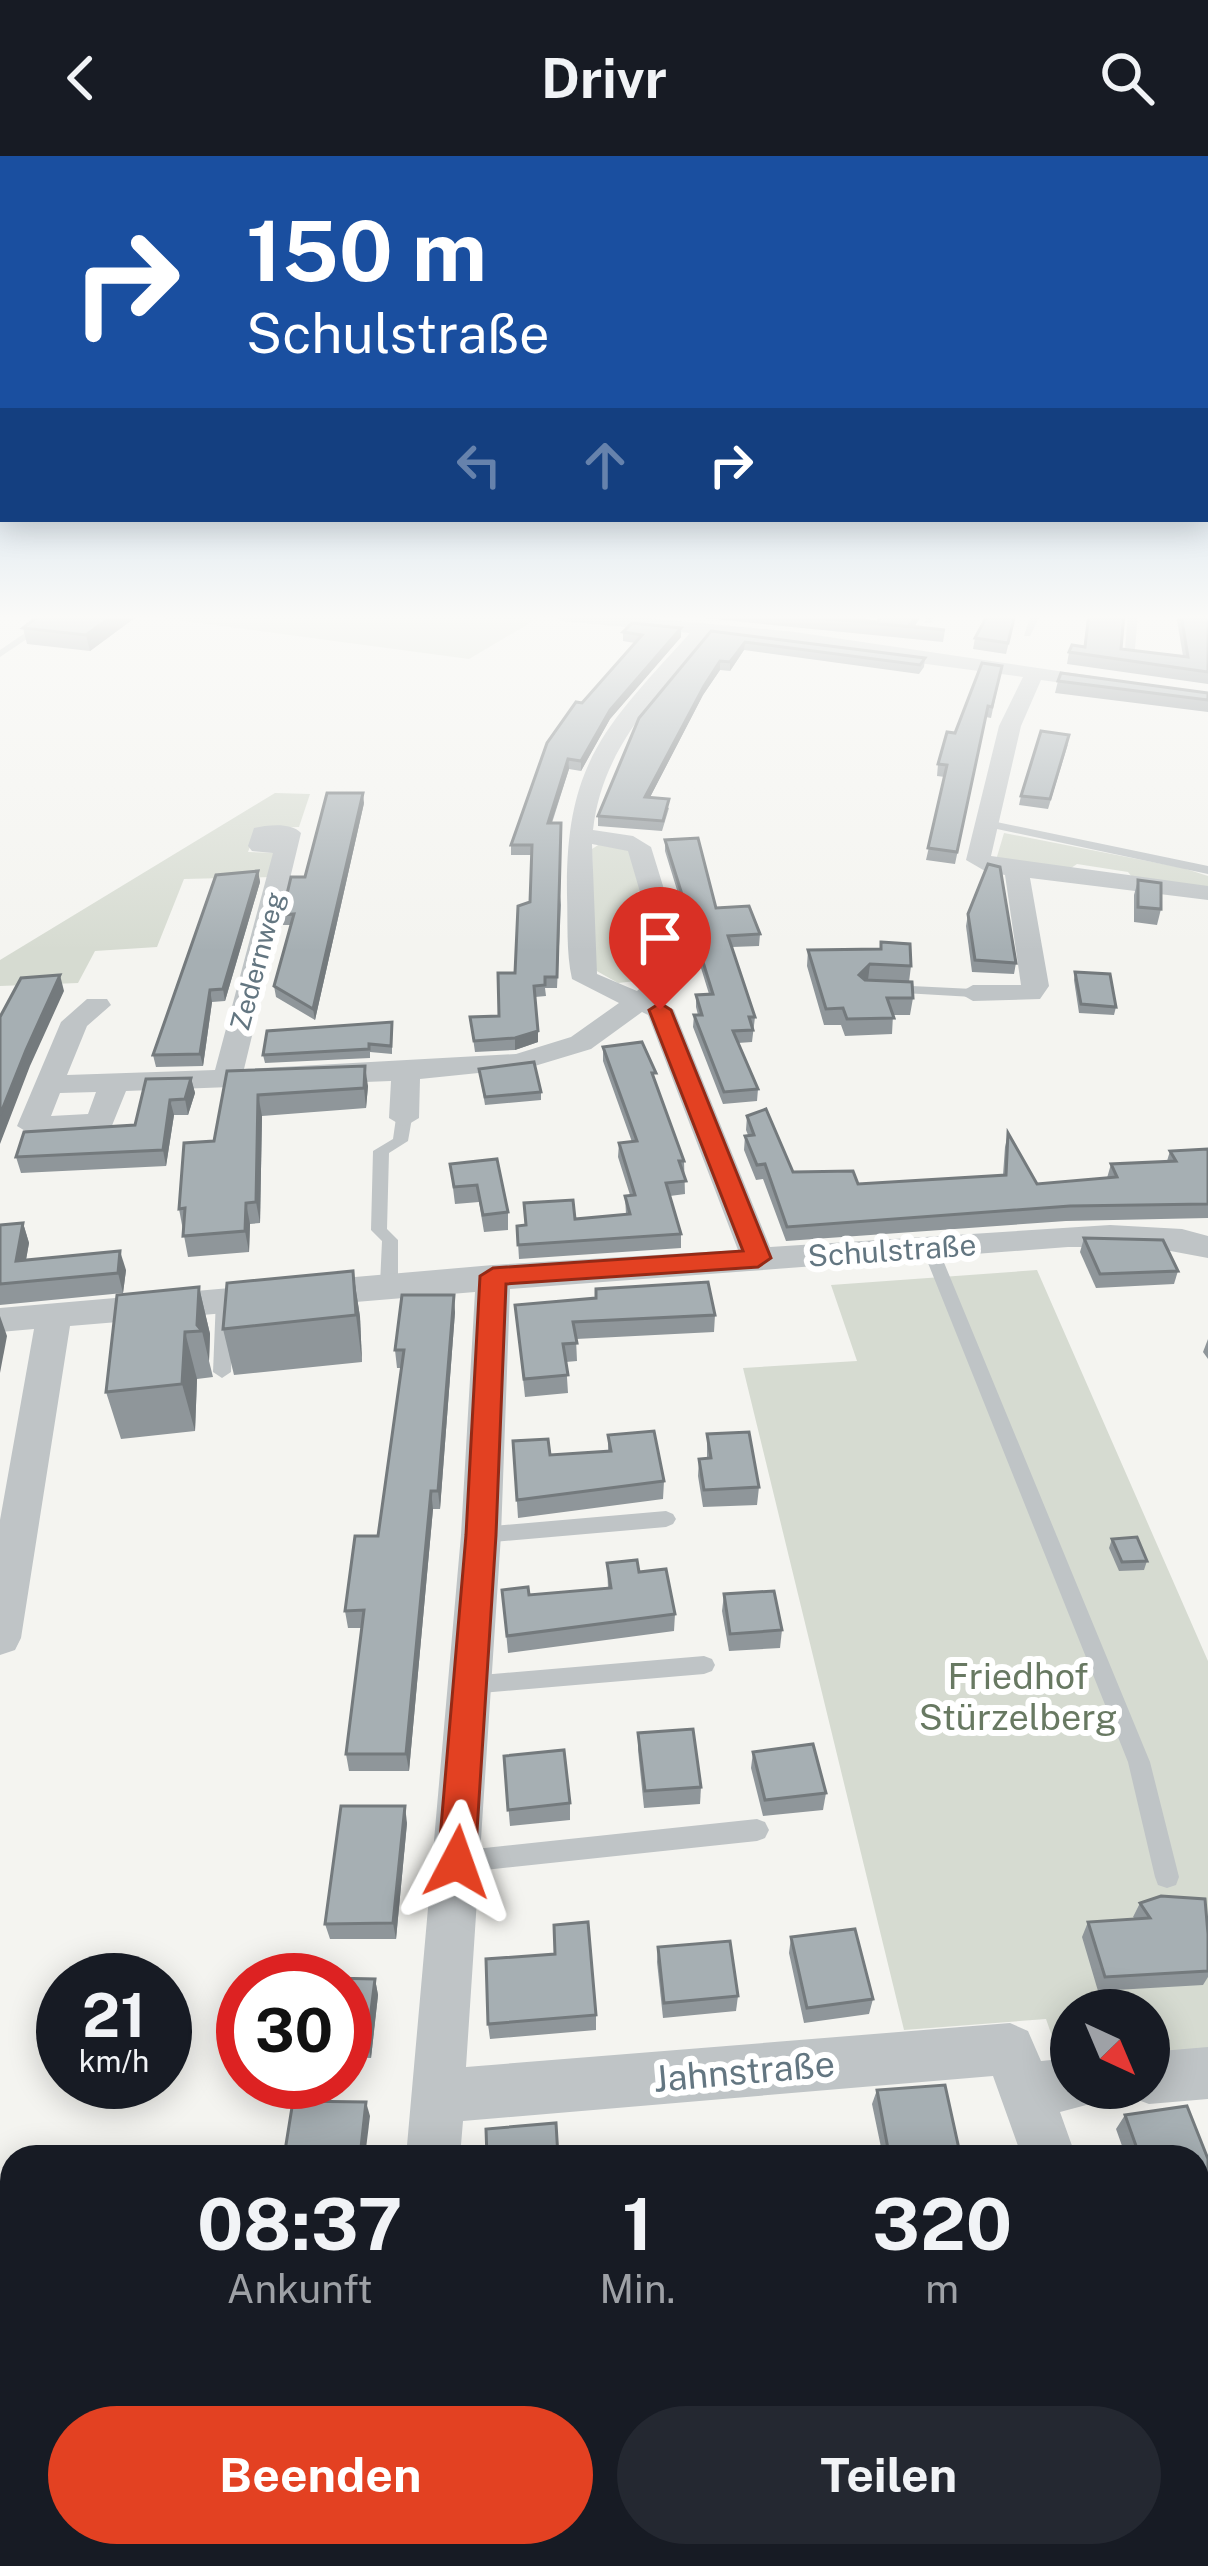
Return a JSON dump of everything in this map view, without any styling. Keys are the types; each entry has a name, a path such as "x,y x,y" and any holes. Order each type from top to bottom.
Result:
{"street":[{"path":"625,726 589,783 582,836 585,979 660,1010 758,1258"},
{"path":"1010,726 978,860 1208,893"},
{"path":"48,1085 406,1072 550,1055 580,1043 661,986 675,967 639,848 625,841 582,836"},
{"name":"Zedernweg","path":"228,1076 287,846"},
{"path":"973,993 1030,993 1035,986 1017,890 1018,869"},
{"path":"97,1005 75,1022 32,1126 100,1122 115,1082"},
{"path":"404,1118 406,1072"},
{"name":"Schulstraße","path":"0,1320 493,1276 758,1258 1161,1237 1205,1243"},
{"path":"435,2145 481,1535 493,1276"},
{"path":"0,1638 4,1591 54,1316"},
{"name":"Jahnstraße","path":"437,2096 1010,2050 1047,2087 1049,2145"},
{"path":"1170,2076 1208,2073"}],"lane":[{"path":"987,824 1208,870"},
{"path":"868,989 973,993"},
{"path":"389,1285 390,1240 379,1230 380,1151 400,1141 404,1118"},
{"path":"930,1248 1139,1762 1167,1876"},
{"path":"223,1372 225,1299"},
{"path":"481,1535 666,1519"},
{"path":"470,1685 704,1665"},
{"path":"457,1862 757,1830"}],"green space":[{"path":"275,793 310,794 299,827 257,828 248,852 279,853 272,877 184,879 157,947 95,951 78,983 0,986 0,960"},
{"path":"1004,833 1183,868 1208,876 1208,887 1133,878 1128,872 1077,864 1068,870 996,860"},
{"path":"603,842 632,848 645,888 637,892 652,940 663,946 668,963 656,979 618,983 595,970 592,849"},
{"name":"Friedhof Stürzelberg","path":"1037,1270 1208,1661 1208,2052 1170,2056 1170,1989 1050,1989 1050,2030 1046,2019 904,2030 743,1368 857,1361 831,1285"}],"building":[{"path":"559,726 601,726 581,761 568,759 548,823 561,823 557,977 545,977 545,985 534,986 538,1031 474,1041 470,1017 499,1016 498,973 515,973 518,906 530,902 532,845 511,845 547,743"},
{"path":"635,726 682,726 645,797 669,799 663,821 598,816"},
{"path":"958,726 984,726 957,852 928,848 947,765 938,764 947,732 955,733"},
{"path":"1041,731 1069,735 1050,799 1021,796"},
{"path":"327,793 363,793 313,1009 274,986 294,914 282,915 291,877 305,877"},
{"path":"698,838 716,908 749,906 760,934 728,936 755,1017 749,1017 753,1030 733,1031 758,1089 724,1092 694,1015 702,1015 696,995 713,994 665,840"},
{"path":"988,864 1000,867 1016,963 975,960 968,914"},
{"path":"258,871 223,989 210,990 200,1054 153,1055 216,875"},
{"path":"1138,880 1161,883 1161,909 1138,907"},
{"path":"881,942 910,944 911,966 870,964 859,975 865,980 912,982 913,998 887,998 894,1018 847,1019 843,1008 826,1009 808,950 881,949"},
{"path":"1075,972 1110,974 1116,1007 1081,1004"},
{"path":"60,975 0,1115 0,1017 21,978"},
{"path":"392,1022 391,1046 263,1055 267,1031"},
{"path":"642,1042 684,1161 679,1161 686,1181 666,1183 681,1234 518,1245 517,1226 526,1225 524,1203 573,1200 575,1219 630,1214 625,1196 635,1195 619,1143 637,1141 603,1047"},
{"path":"534,1062 541,1092 485,1097 479,1069"},
{"path":"365,1066 364,1088 258,1095 256,1202 246,1203 245,1231 183,1236 185,1208 179,1209 184,1143 214,1141 227,1071"},
{"path":"191,1078 185,1099 170,1100 163,1150 16,1157 24,1132 135,1125 146,1079"},
{"path":"766,1109 793,1172 853,1171 858,1184 1006,1175 1008,1133 1037,1184 1117,1177 1111,1164 1176,1161 1170,1151 1208,1149 1208,1204 1070,1206 787,1227 765,1164 757,1165 745,1136 754,1135 747,1116"},
{"path":"497,1159 508,1212 483,1215 477,1185 454,1187 450,1164"},
{"path":"23,1223 16,1261 120,1251 118,1273 0,1284 0,1225"},
{"path":"1084,1238 1163,1240 1178,1271 1100,1274"},
{"path":"353,1271 356,1315 223,1329 227,1283"},
{"path":"708,1282 715,1315 573,1322 577,1343 563,1344 568,1375 524,1379 515,1305 596,1298 596,1289"},
{"path":"199,1287 197,1325 202,1331 185,1332 182,1384 106,1392 117,1295"},
{"path":"402,1295 454,1295 438,1491 431,1491 406,1754 346,1754 364,1610 345,1611 355,1536 378,1536 404,1350 395,1350"},
{"path":"654,1431 664,1481 517,1500 513,1441 548,1439 550,1455 611,1451 608,1435"},
{"path":"749,1432 759,1487 704,1490 699,1459 711,1458 707,1434"},
{"path":"1137,1537 1147,1561 1122,1562 1112,1539"},
{"path":"637,1560 639,1572 666,1569 675,1614 507,1636 502,1590 528,1587 529,1595 611,1588 607,1563"},
{"path":"774,1591 782,1630 730,1634 724,1594"},
{"path":"693,1729 701,1787 645,1791 638,1733"},
{"path":"813,1744 826,1793 765,1800 753,1752"},
{"path":"564,1750 570,1803 508,1810 504,1756"},
{"path":"341,1806 405,1806 393,1923 325,1924"},
{"path":"1161,1896 1205,1899 1208,1971 1105,1977 1088,1922 1150,1918 1140,1903"},
{"path":"588,1922 596,2015 488,2024 486,1959 555,1954 554,1925"},
{"path":"855,1929 873,1999 807,2008 791,1937"},
{"path":"730,1941 738,1996 664,2003 658,1947"},
{"path":"945,2085 958,2145 887,2145 877,2090"},
{"path":"1187,2106 1202,2145 1136,2145 1125,2115"},
{"path":"292,2109 365,2109 361,2145 286,2145"},
{"path":"556,2123 557,2145 487,2145 486,2129"}],"route":[{"path":"457,1862 481,1535 493,1276 758,1258 660,1010"}]}
